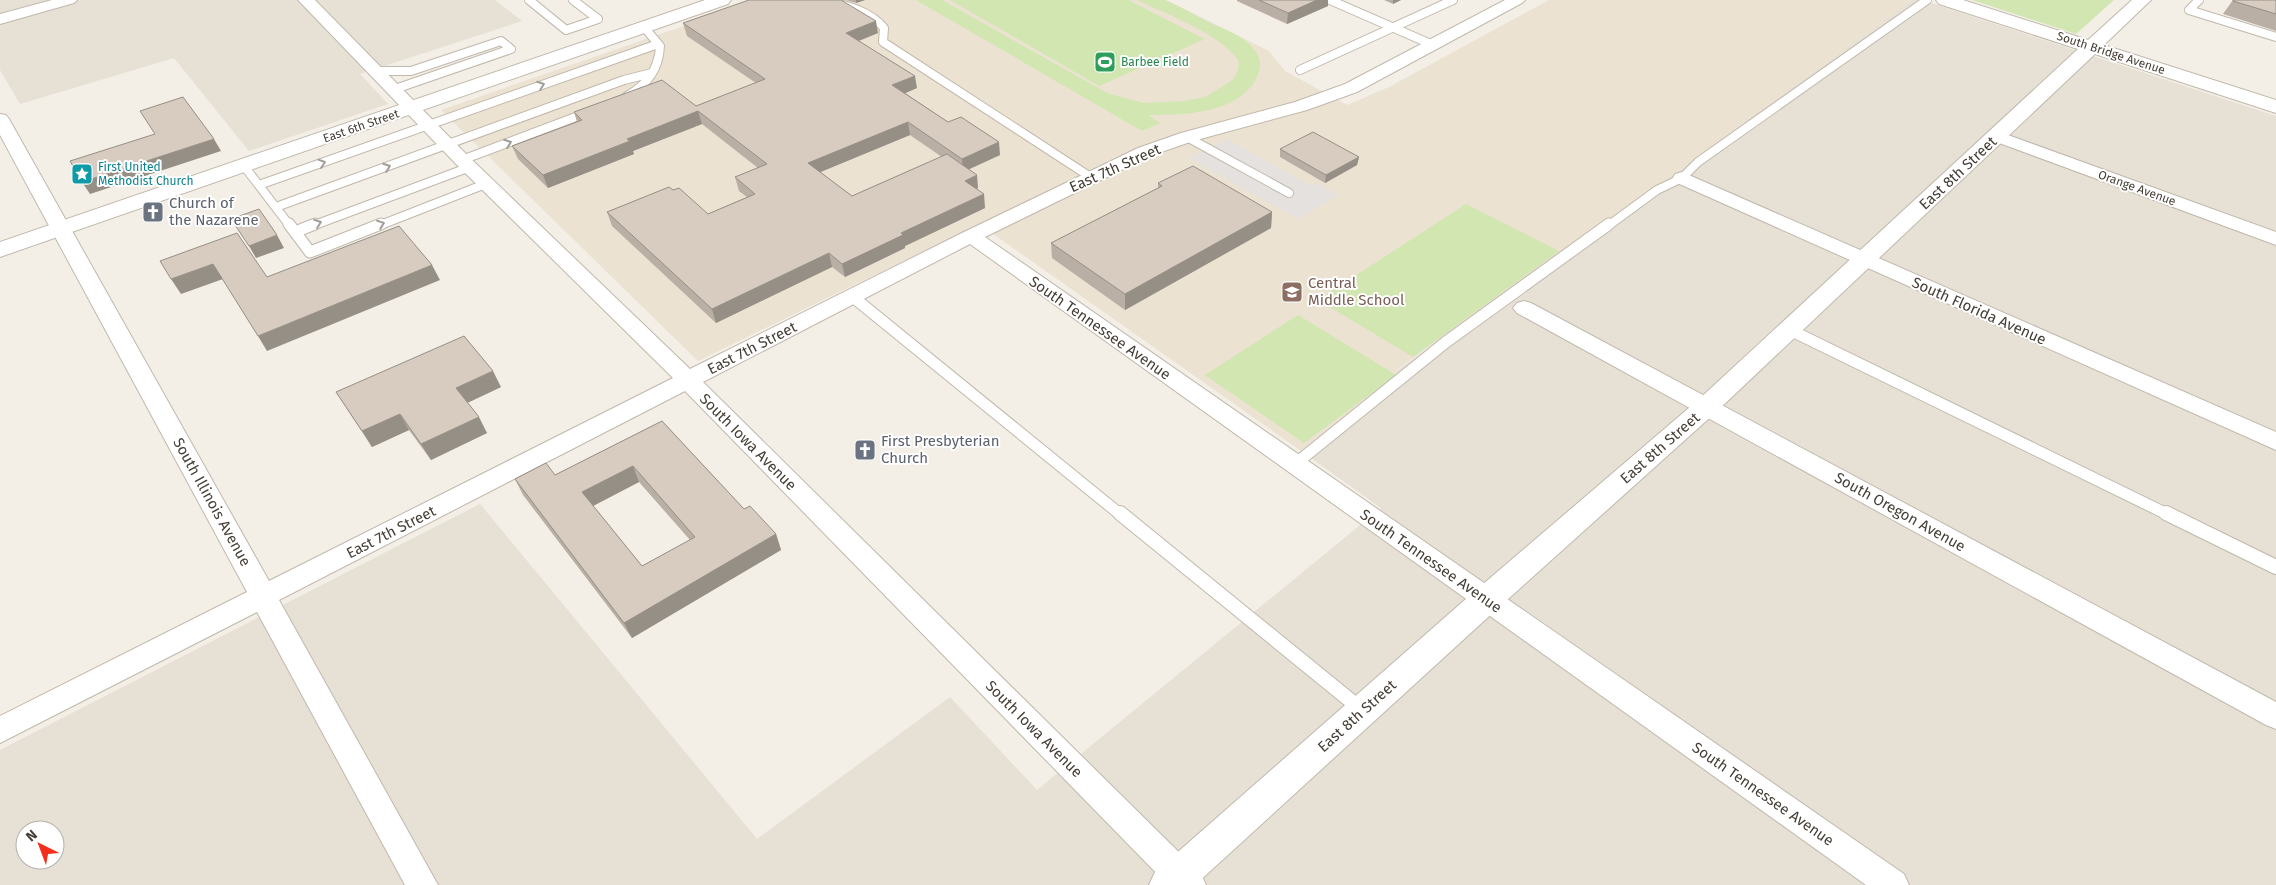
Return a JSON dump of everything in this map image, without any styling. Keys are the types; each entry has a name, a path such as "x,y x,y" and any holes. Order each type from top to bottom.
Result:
{"street":[{"path":"0,19 69,0"},
{"name":"South Iowa Avenue","path":"306,0 466,163 688,381 1179,882"},
{"name":"East 6th Street","path":"0,250 722,0"},
{"name":"East 7th Street","path":"0,730 971,236 1144,152 1188,137 1301,106 1351,88 1517,0"},
{"name":"South Bridge Avenue","path":"1945,0 2276,107"},
{"name":"East 8th Street","path":"1179,882 1486,600 1706,407 2142,0"},
{"name":"South Illinois Avenue","path":"0,119 422,885"},
{"name":"Orange Avenue","path":"1997,136 2276,239"},
{"name":"South Florida Avenue","path":"1682,178 2276,442"},
{"name":"South Tennessee Avenue","path":"971,236 1893,885"},
{"name":"South Oregon Avenue","path":"1524,308 2276,716"}],"lane":[{"path":"528,0 566,30 598,19 573,0"},
{"path":"825,0 880,21 884,28 883,42 1092,178"},
{"path":"1330,0 1433,45"},
{"path":"1300,70 1453,0"},
{"path":"1294,465 1446,342 1656,190 1682,178 1698,162 1926,0"},
{"path":"2199,0 2189,10 2276,36"},
{"path":"616,102 636,91 652,74 660,58 660,46 644,27"},
{"path":"377,71 410,71 501,41 511,49 395,89"},
{"path":"259,185 658,44"},
{"path":"276,207 624,80 652,74"},
{"path":"295,232 600,108"},
{"path":"1188,137 1289,193"},
{"path":"244,166 310,252 488,183"},
{"path":"853,297 1363,711"},
{"path":"1788,329 2276,568"}],"shaded area":[{"path":"0,0 495,0 522,21 360,74 388,104 249,151 174,58 20,104 0,70"},
{"name":"Central Middle School","path":"759,0 1166,0 1269,51 1285,71 1347,105 1389,87 1549,0 1912,0 1628,207 1396,370 1403,375 1301,451 979,224 698,361 441,110"},
{"path":"1912,0 1922,0 2276,116 2276,885 0,885 0,750 480,504 757,839 950,697 1037,790 1381,508 1301,451 1402,375 1396,371 1628,207"},
{"path":"1227,139 1311,186 1317,183 1338,195 1298,219 1189,158"}],"green space":[{"path":"916,0 942,0 1107,93 1143,103 1184,101 1205,97 1233,80 1238,70 1239,61 1231,51 1207,34 1137,0 1164,0 1237,35 1247,42 1257,54 1260,60 1259,71 1250,88 1239,98 1210,110 1194,113 1148,115 1160,123 1142,131"},
{"name":"Barbee Field","path":"950,0 1128,0 1205,39 1099,86"},
{"path":"1972,0 2114,0 2076,34"},
{"path":"1466,204 1559,251 1413,357 1318,300"},
{"path":"1298,315 1396,375 1304,443 1205,375"}],"building":[{"path":"749,0 841,0 876,21 846,33 915,76 892,85 948,122 961,117 999,142 962,159 908,122 808,163 852,196 947,154 977,175 965,181 984,194 901,233 903,235 842,264 829,253 712,309 607,212 669,187 673,190 679,188 708,214 755,194 735,177 767,164 698,111 627,139 630,141 543,175 512,146 582,120 574,112 662,80 696,106 765,79 683,23"},
{"path":"1259,0 1317,0 1288,13"},
{"path":"2276,0 2276,14 2233,1"},
{"path":"183,97 214,139 82,182 70,161 155,134 140,111"},
{"path":"1313,132 1359,157 1326,175 1280,149"},
{"path":"1193,166 1272,212 1125,294 1051,243 1162,186 1158,183"},
{"path":"259,209 277,235 249,246 231,219"},
{"path":"399,226 432,265 258,336 213,264 171,279 160,261 237,233 267,277"},
{"path":"464,336 493,371 456,388 479,417 421,444 400,414 362,431 336,392"},
{"path":"662,421 744,509 750,506 776,534 624,623 515,479 546,463 555,475","holes":["633,466 695,537 642,566 582,492"]}],"place":[{"name":"Barbee Field","path":"1105,62"},
{"name":"First United Methodist Church","path":"82,174"},
{"name":"Church of the Nazarene","path":"153,212"},
{"name":"Central Middle School","path":"1292,292"},
{"name":"First Presbyterian Church","path":"865,450"}]}
